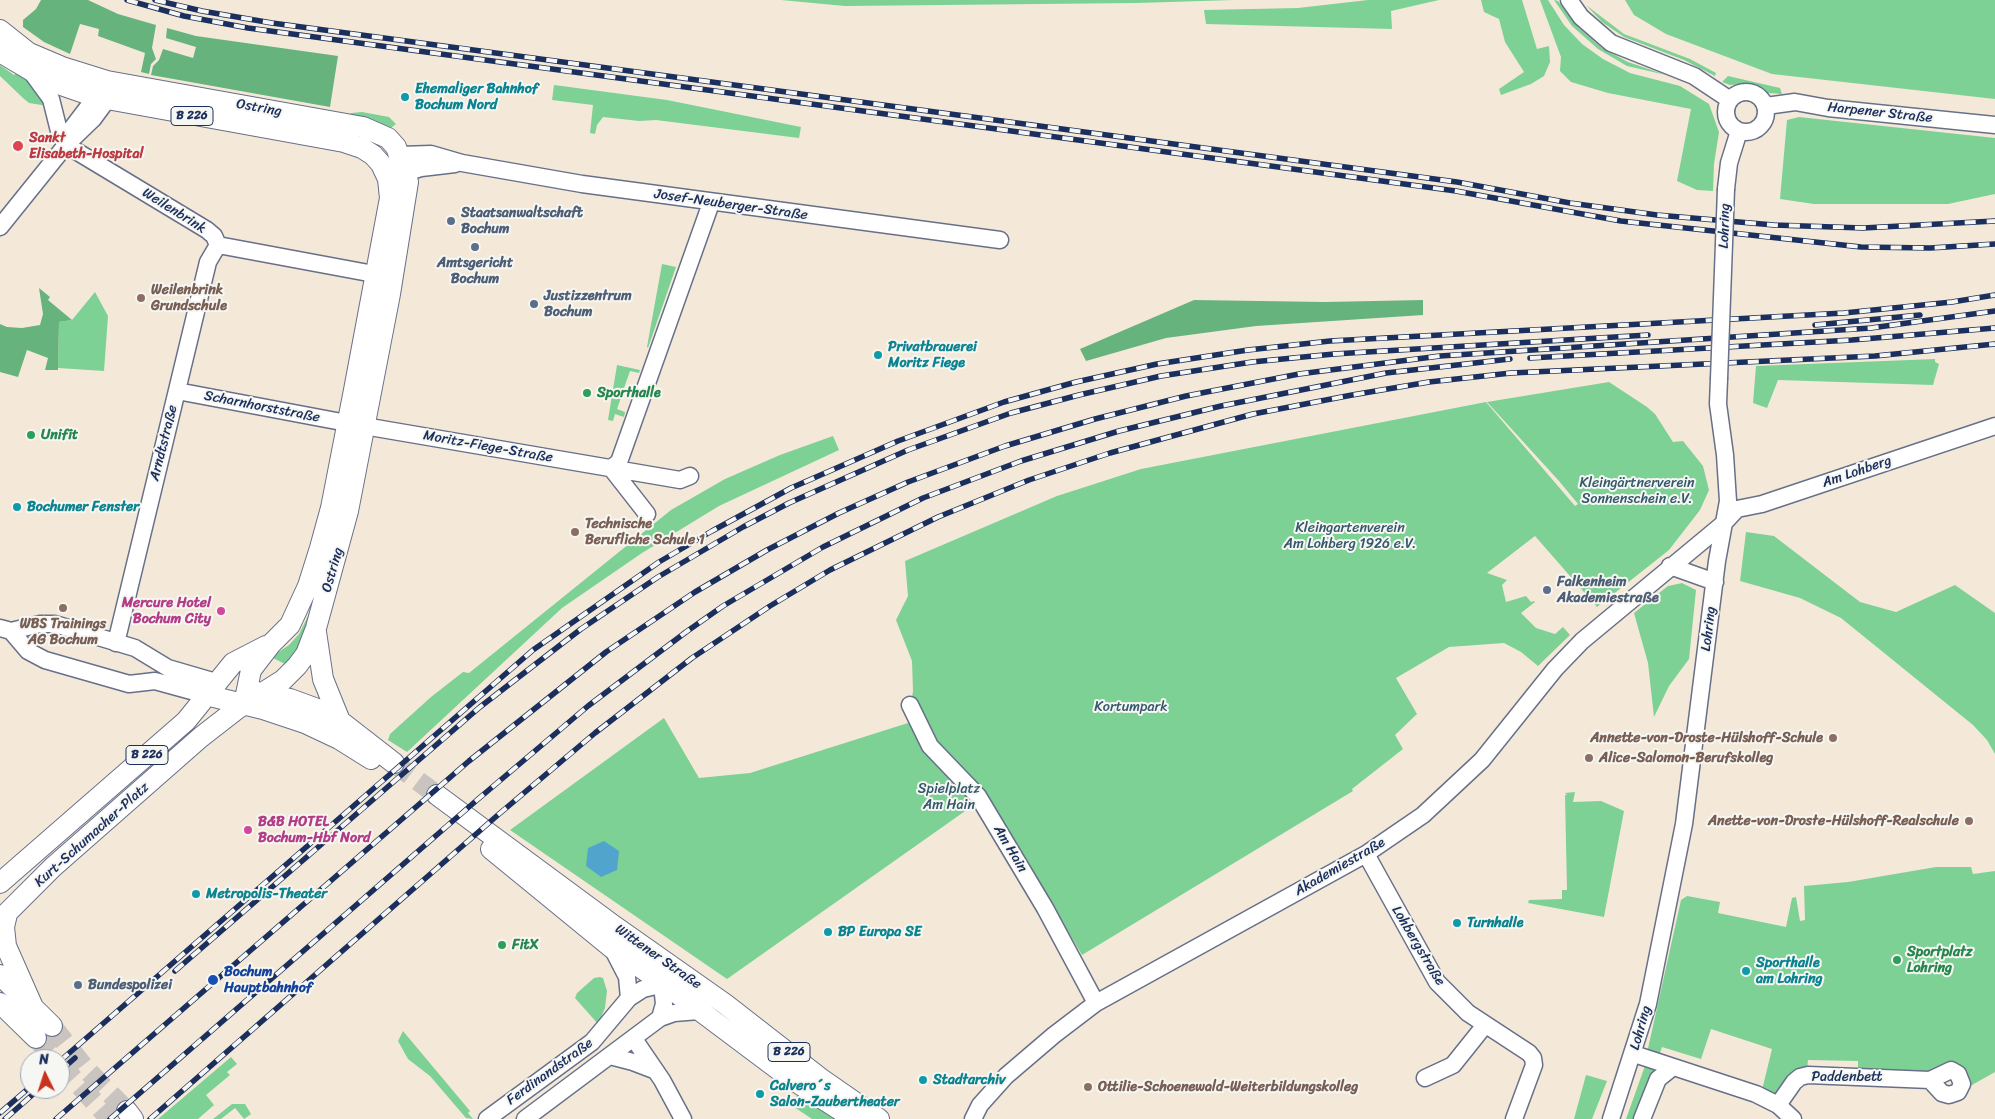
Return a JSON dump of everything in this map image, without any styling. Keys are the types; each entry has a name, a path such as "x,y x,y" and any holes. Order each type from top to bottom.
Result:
{"main road":[{"name":"B 226","path":"1,34 31,72 70,89 104,93"},
{"name":"B 226","path":"1,34 29,53 62,67 104,93"},
{"name":"Ostring","path":"104,93 344,142 373,154 388,179 390,198 374,274 356,425 348,510 316,628 306,654 283,680 251,695 251,670 271,644 290,625 308,586 356,425 390,294 407,190 403,164 388,138 363,127 104,93"},
{"path":"384,170 403,164"},
{"path":"374,274 390,294"},
{"name":"B 226","path":"316,628 323,679 340,721"},
{"name":"Ostring","path":"214,692 239,659 271,644"},
{"path":"208,732 214,692 251,695 304,704 340,721 390,767 251,695"},
{"name":"Kurt-Schumacher-Platz","path":"0,883 186,721 214,692"},
{"name":"Kurt-Schumacher-Platz","path":"4,917 53,867 251,695"},
{"name":"Wittener Straße","path":"854,1119 787,1076 663,983 612,948 511,867 432,799 691,980 777,1043 820,1078 879,1119"},
{"path":"0,1003 44,1032 6,946 4,917"},
{"path":"0,975 33,1007"}],"street":[{"path":"1569,0 1581,17 1611,42 1694,76 1730,100"},
{"path":"31,72 51,99 60,135 66,145"},
{"path":"1742,92 1753,92 1762,98 1766,106 1765,119 1759,128 1749,132 1739,131 1730,125 1725,115 1726,105 1742,92"},
{"path":"0,227 66,145 72,128 104,93"},
{"name":"Harpener Straße","path":"1766,106 1795,102 1828,108 1995,124"},
{"name":"Lohring","path":"1611,1119 1634,1054 1657,967 1680,849 1723,524 1728,501 1725,455 1718,404 1726,189 1729,163 1739,131"},
{"name":"Weilenbrink","path":"66,145 207,230 214,236 218,245 374,274"},
{"name":"Josef-Neuberger-Straße","path":"403,164 421,168 462,163 582,184 710,203 1000,240"},
{"path":"647,514 611,468 620,462 710,203"},
{"name":"Arndtstraße","path":"116,643 208,262 218,245"},
{"name":"Scharnhorststraße","path":"177,391 356,425"},
{"name":"Moritz-Fiege-Straße","path":"356,425 680,480 690,476"},
{"name":"Am Lohberg","path":"1723,524 1737,510 1762,504 1995,426"},
{"name":"Akademiestraße","path":"973,1119 980,1105 1006,1076 1054,1035 1096,1003 1366,854 1423,815 1482,760 1555,669 1582,640 1723,524"},
{"path":"1670,566 1715,582"},
{"path":"6,630 48,623 116,643 146,653 168,668 214,692"},
{"path":"6,630 28,650 45,660 129,684 155,681 214,692"},
{"name":"Am Hain","path":"910,705 930,746 978,796 1045,908 1096,1003"},
{"name":"Lohbergstraße","path":"1366,854 1437,982 1452,999 1485,1026 1529,1053 1533,1058 1534,1065 1514,1119"},
{"path":"612,948 627,977 629,998"},
{"path":"656,956 663,983 664,1004 660,1018"},
{"name":"Ferdinandstraße","path":"487,1119 592,1042 629,998 643,988 663,983 691,980"},
{"name":"Ferdinandstraße","path":"525,1119 660,1018 674,1013 699,1011"},
{"path":"1425,1078 1453,1065 1485,1026"},
{"path":"634,1039 662,1080 683,1119"},
{"path":"1634,1054 1756,1094 1778,1105 1793,1119"},
{"path":"610,1056 654,1070"},
{"path":"1642,1119 1658,1079 1673,1067"},
{"name":"Paddenbett","path":"1778,1105 1789,1087 1800,1077 1876,1076 1930,1080"}],"green space":[{"path":"41,0 88,0 118,14 156,25 152,48 156,59 151,64 149,74 141,72 145,53 98,36 99,29 80,24 70,54 44,42 23,27 23,20 36,9"},
{"path":"781,0 1234,0 1137,3 845,6"},
{"path":"1368,0 1439,0 1391,11 1392,29 1206,24 1204,10 1298,8"},
{"path":"1481,0 1522,0 1537,49 1549,46 1550,62 1544,76 1531,84 1501,95 1499,89 1524,72 1505,42 1499,19 1484,12"},
{"path":"1540,0 1548,0 1564,25 1582,44 1603,59 1630,73 1680,86 1709,104 1719,132 1714,164 1713,191 1697,190 1677,181 1691,109 1608,93 1571,82 1560,71 1561,57"},
{"path":"1554,0 1558,1 1579,28 1602,48 1628,62 1666,75 1627,66 1598,49 1572,26"},
{"path":"1625,0 1995,0 1995,99 1772,74 1666,34 1634,15"},
{"path":"1586,5 1624,34 1690,59 1716,73 1715,76 1684,60 1624,37 1602,22"},
{"path":"167,28 196,36 338,56 330,107 151,75 153,66 159,60 163,49 193,58 196,47 166,38"},
{"path":"0,65 14,75 18,72 27,78 48,106 29,103 23,98 0,76"},
{"path":"1728,76 1780,88 1782,94 1768,93 1751,84 1730,85 1722,82"},
{"path":"554,85 667,100 801,127 799,138 656,120 639,121 603,117 597,125 595,134 590,133 593,105 552,100"},
{"path":"362,112 389,117 396,124 387,131 350,116 351,113"},
{"path":"1799,117 1995,138 1995,194 1948,204 1814,204 1780,199 1787,120"},
{"path":"662,264 676,267 648,348 647,347"},
{"path":"39,288 50,297 48,300 72,320 59,322 58,370 45,370 48,358 27,350 18,377 0,372 0,324 7,327 22,328 40,325 43,314"},
{"path":"95,292 108,316 104,371 58,368 59,322 72,320"},
{"path":"1194,300 1325,302 1423,300 1423,315 1256,326 1166,338 1086,361 1080,349"},
{"path":"1935,359 1935,362 1939,364 1933,385 1778,380 1767,408 1753,403 1756,366"},
{"path":"617,365 640,370 639,373 630,371 624,388 633,391 631,395 623,392 617,409 625,412 624,417 615,414 613,421 608,420"},
{"name":"Kortumpark","path":"1609,382 1655,414 1673,442 1683,441 1703,466 1709,490 1700,510 1669,550 1597,607 1535,536 1487,573 1507,580 1502,585 1506,602 1526,596 1531,602 1535,602 1521,613 1536,628 1555,634 1563,627 1570,635 1538,666 1521,652 1504,643 1449,647 1396,678 1417,714 1395,735 1403,749 1352,789 1353,791 1082,955 986,794 968,809 727,979 510,830 664,718 699,778 750,773 908,723 913,691 912,661 896,620 908,596 905,561 1057,496 1141,469 1486,402 1575,506 1578,504 1559,481 1487,402"},
{"path":"833,436 839,450 719,506 642,553 562,608 407,752 388,740 390,734 431,697 463,672 469,673 671,510 725,479 780,455"},
{"path":"1746,532 1774,536 1860,602 1896,612 1955,585 1995,613 1995,754 1987,740 1973,725 1841,618 1800,598 1740,581"},
{"path":"1682,583 1696,590 1689,659 1669,686 1654,717 1648,663 1634,613 1668,586"},
{"path":"311,610 306,640 289,666 271,657 289,645 299,634"},
{"path":"1575,792 1573,802 1601,801 1624,811 1604,917 1528,903 1529,900 1562,899 1562,890 1567,890 1565,795 1567,795 1565,793"},
{"path":"1936,867 1971,867 1973,874 1995,871 1995,1072 1965,1089 1939,1069 1928,1071 1858,1071 1858,1061 1808,1060 1807,1070 1775,1097 1762,1090 1772,1049 1711,1029 1701,1059 1662,1047 1659,1056 1647,1053 1681,900 1687,896 1720,902 1718,913 1786,927 1792,898 1796,897 1800,921 1805,920 1804,886 1848,882"},
{"path":"594,978 603,978 607,991 605,1008 598,1024 575,998 577,993"},
{"path":"403,1031 470,1111 468,1113 473,1119 466,1118 430,1076 408,1059 398,1041"},
{"path":"231,1057 237,1064 227,1072 230,1075 206,1095 214,1105 198,1119 158,1119"},
{"path":"1646,1063 1655,1067 1636,1119 1626,1119"},
{"path":"1586,1075 1607,1081 1592,1119 1574,1119"},
{"path":"797,1095 837,1119 812,1119 794,1107"},
{"path":"232,1104 245,1104 251,1114 244,1119 235,1108 221,1119 213,1119"}],"water":[{"path":"604,841 619,851 617,870 601,877 586,866 588,848"}],"tunnel":[{"path":"394,763 437,795"},
{"path":"52,1026 85,1068 127,1111"},
{"path":"36,1038 46,1049"},
{"path":"70,1075 110,1119"}],"railway":[{"path":"127,0 184,16 248,28 1456,191 1621,221 1861,247 1930,248 1995,244"},
{"path":"155,0 202,11 272,23 1457,182 1570,203 1657,215 1774,225 1863,228 1995,221"},
{"path":"70,1052 533,650 659,562 712,531 791,488 898,441 1004,402 1076,382 1157,364 1248,350 1330,341 1844,313 1952,302 1995,295"},
{"path":"56,1119 469,761 606,652 695,592 767,550 839,513 908,482 1005,446 1095,419 1186,396 1299,374 1440,356 1871,328 1995,311"},
{"path":"1815,325 1920,315"},
{"path":"1530,358 1852,340 1995,328"},
{"path":"175,971 480,707 581,629 658,577 743,527 789,503 908,450 1011,413 1161,376 1252,362 1334,354 1648,335"},
{"path":"150,1119 499,814 595,733 692,658 770,606 830,570 938,517 1029,480 1110,453 1253,414 1429,382 1511,373 1875,356 1995,344"},
{"path":"110,1119 588,706 723,606 823,547 923,498 1021,461 1119,431 1221,406 1386,373 1510,359"},
{"path":"70,1062 75,1058"},
{"path":"0,1113 20,1096"},
{"path":"5,1119 28,1099"}],"place":[{"name":"Ehemaliger Bahnhof Bochum Nord","path":"405,97"},
{"name":"Sankt Elisabeth-Hospital","path":"18,146"},
{"name":"Staatsanwaltschaft Bochum","path":"451,221"},
{"name":"Amtsgericht Bochum","path":"475,247"},
{"name":"Weilenbrink Grundschule","path":"141,298"},
{"name":"Justizzentrum Bochum","path":"534,304"},
{"name":"Privatbrauerei Moritz Fiege","path":"878,355"},
{"name":"Sporthalle","path":"587,393"},
{"name":"Unifit","path":"31,435"},
{"name":"Bochumer Fenster","path":"17,507"},
{"name":"Technische Berufliche Schule 1","path":"575,532"},
{"name":"Falkenheim Akademiestraße","path":"1547,590"},
{"name":"WBS Trainings AG Bochum","path":"63,608"},
{"name":"Mercure Hotel Bochum City","path":"221,611"},
{"name":"Annette-von-Droste-Hülshoff-Schule","path":"1833,738"},
{"name":"Alice-Salomon-Berufskolleg","path":"1589,758"},
{"name":"Anette-von-Droste-Hülshoff-Realschule","path":"1969,821"},
{"name":"B&B HOTEL Bochum-Hbf Nord","path":"248,830"},
{"name":"Metropolis-Theater","path":"196,894"},
{"name":"Turnhalle","path":"1457,923"},
{"name":"BP Europa SE","path":"828,932"},
{"name":"FitX","path":"502,945"},
{"name":"Sportplatz Lohring","path":"1897,960"},
{"name":"Sporthalle am Lohring","path":"1746,971"},
{"name":"Bochum Hauptbahnhof","path":"213,980"},
{"name":"Bundespolizei","path":"78,985"},
{"name":"Stadtarchiv","path":"923,1080"},
{"name":"Ottilie-Schoenewald-Weiterbildungskolleg","path":"1088,1087"},
{"name":"Calvero´s Salon-Zaubertheater","path":"760,1094"}],"park label":[{"name":"Kleingärtnerverein Sonnenschein e.V.","path":"1637,492"},
{"name":"Kleingartenverein Am Lohberg 1926 e.V.","path":"1350,536"},
{"name":"Spielplatz Am Hain","path":"949,798"}]}
